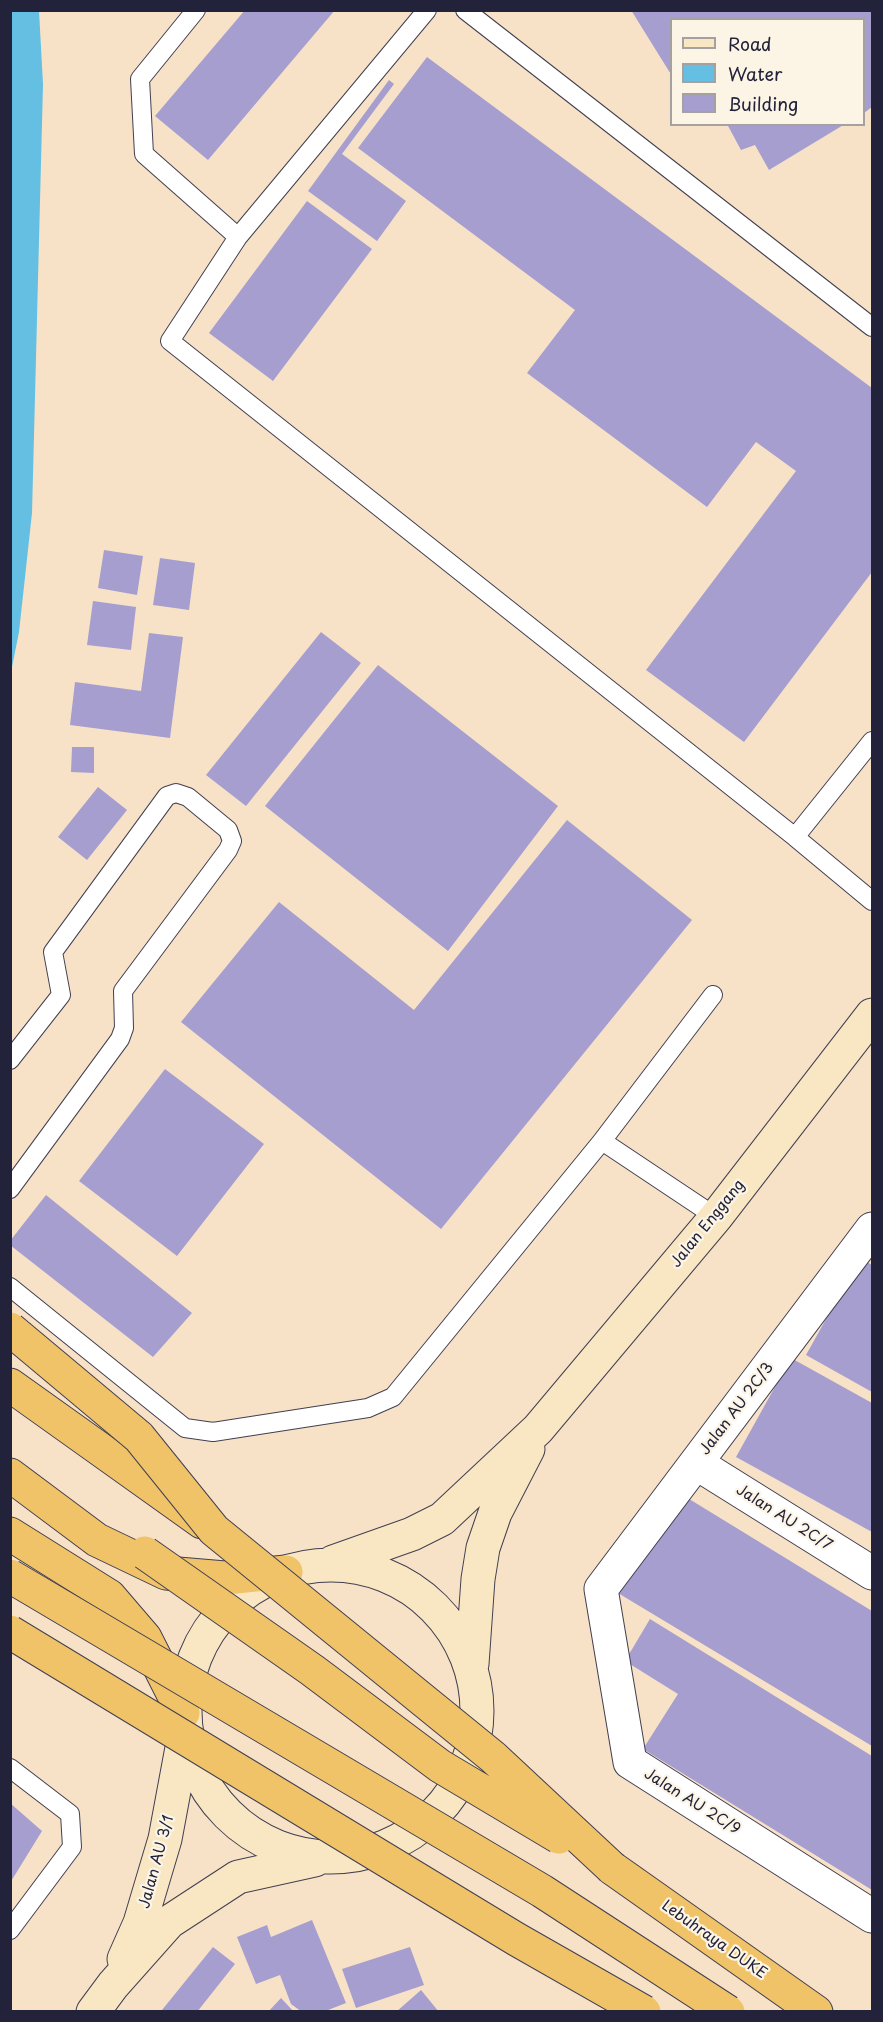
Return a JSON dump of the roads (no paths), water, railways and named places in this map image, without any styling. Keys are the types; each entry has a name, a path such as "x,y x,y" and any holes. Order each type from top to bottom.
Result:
{"highway":[{"path":"10,1329 139,1437 214,1530"},
{"path":"10,1385 214,1530 494,1757 612,1868"},
{"path":"10,1455 312,1670 440,1766 612,1868"},
{"path":"10,1475 97,1540 166,1573 225,1578 286,1572"},
{"path":"10,1534 109,1596 144,1638 184,1723"},
{"path":"10,1576 542,1891 728,2012"},
{"path":"10,1632 516,1939 644,2012"},
{"name":"Lebuhraya DUKE","path":"612,1868 816,2012"}],"main road":[{"name":"Jalan Enggang","path":"326,1564 412,1534 442,1519 538,1429 716,1217 873,1015"},
{"name":"Jalan Enggang","path":"472,1664 478,1579 483,1548 495,1513 538,1429"},
{"name":"Jalan AU 3/1","path":"113,1985 140,1923 165,1839 184,1723 186,1690 197,1651 219,1617 249,1589 286,1572 326,1564"},
{"path":"184,1723 197,1770 218,1804 248,1832 285,1850 325,1857 372,1852 415,1832 449,1799 472,1757 480,1711 472,1664 450,1623 416,1590 373,1570 326,1564"},
{"name":"Jalan AU 3/1","path":"93,2012 113,1985 169,1922 238,1877 325,1857"}],"street":[{"name":"Jalan AU 2C/3","path":"601,1589 873,1229"},
{"name":"Jalan AU 2C/7","path":"696,1463 873,1573"},
{"name":"Jalan AU 2C/9","path":"601,1589 630,1762 873,1916"}],"lane":[{"path":"196,10 140,79 144,154 238,237"},
{"path":"428,10 238,237 170,341 873,901"},
{"path":"465,10 873,327"},
{"path":"795,837 873,741"},
{"path":"10,1060 61,995 54,952 167,796 176,793 188,797 228,830 232,841 228,850 123,991 124,1028 120,1040 10,1189"},
{"path":"10,1287 185,1428 213,1432 368,1408 393,1397 602,1141 713,995"},
{"path":"602,1141 716,1217"},
{"path":"10,1768 70,1814 72,1847 10,1930"}],"water":[{"path":"10,11 39,11 43,84 32,513 19,632 11,672"}]}
